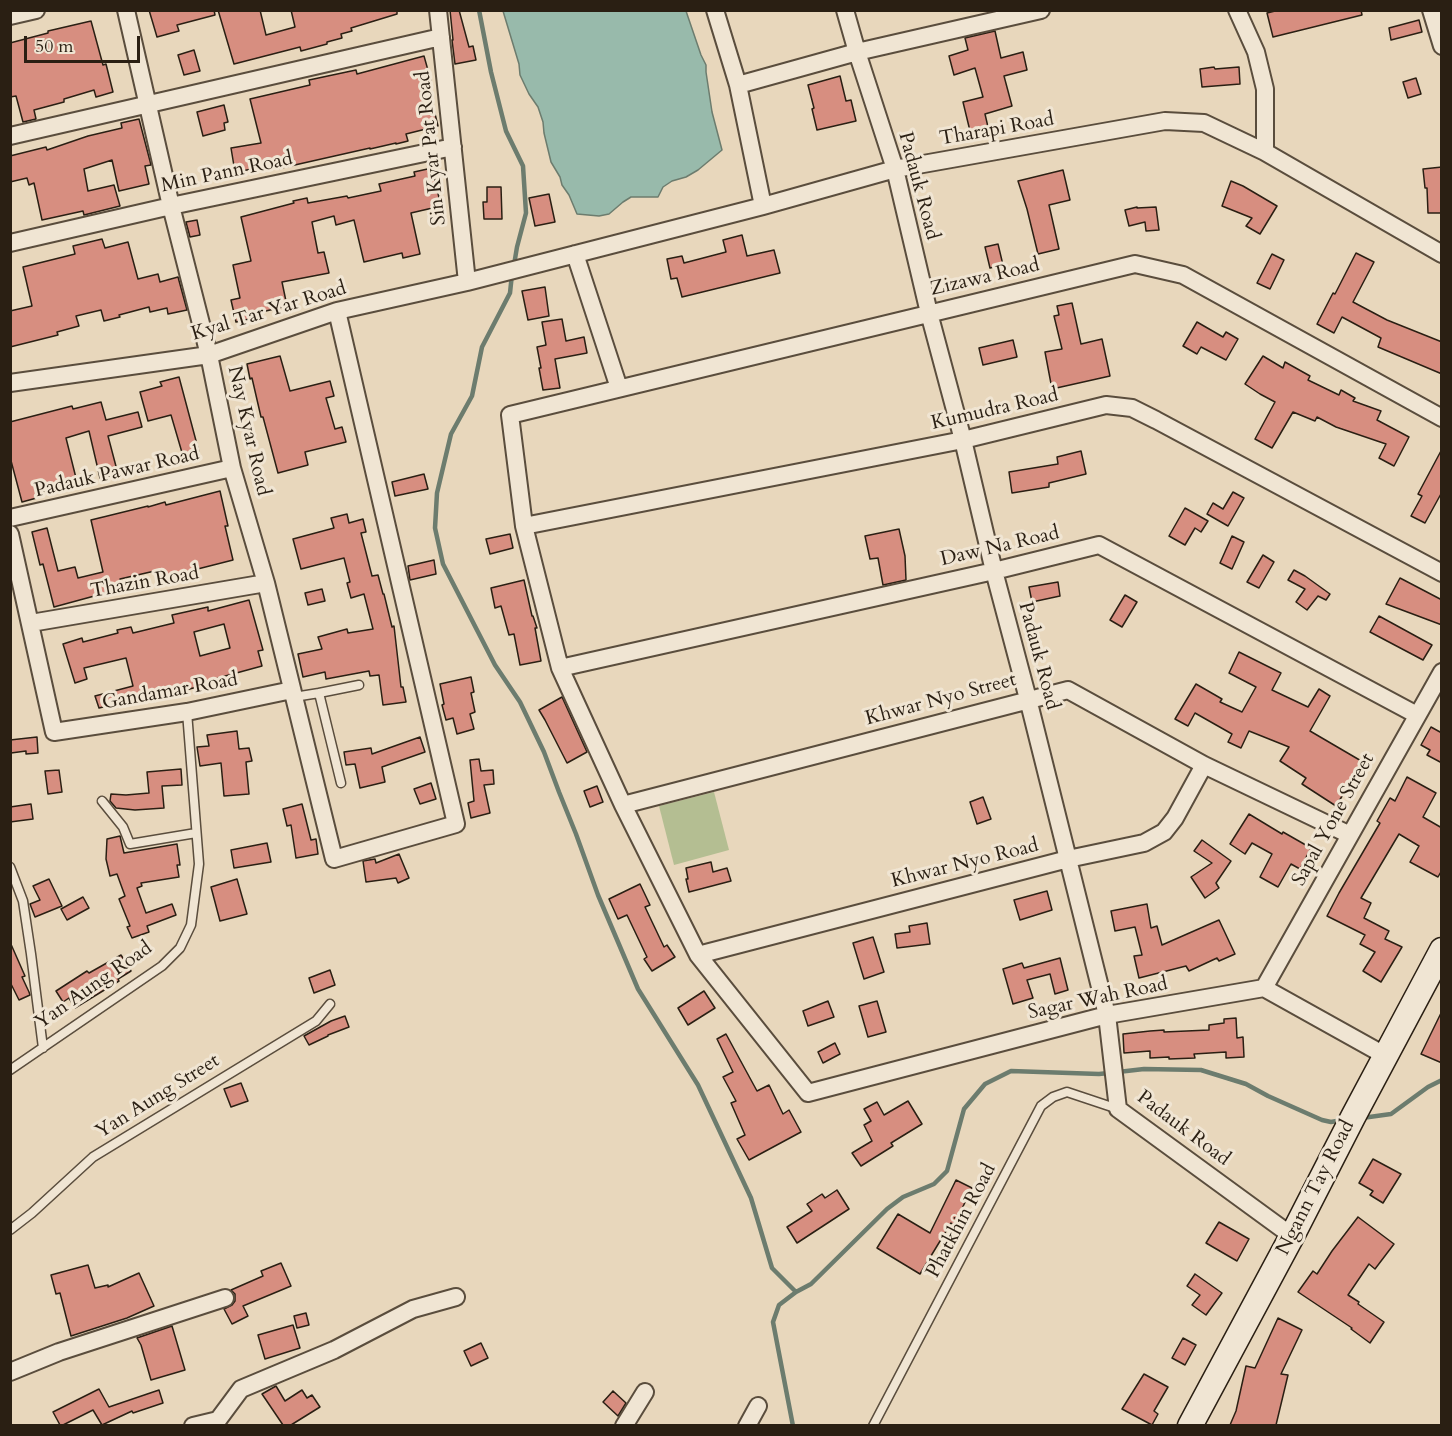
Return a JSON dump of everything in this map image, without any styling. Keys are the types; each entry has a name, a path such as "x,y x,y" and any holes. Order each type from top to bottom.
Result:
{"main road":[{"name":"Ngann Tay Road","path":"1190,1425 1442,950"}],"street":[{"path":"10,16 36,10"},
{"name":"Nay Kyar Road","path":"126,10 171,206 209,356 232,468 266,583 334,859 456,824 337,311"},
{"name":"Sin Kyar Pat Road","path":"438,10 467,282"},
{"path":"715,10 738,85 763,206"},
{"name":"Padauk Road","path":"845,10 895,169 928,313 963,440 1107,1015 1118,1109 1292,1236"},
{"path":"738,85 857,52 1041,10"},
{"path":"1237,10 1256,52 1265,89 1265,152"},
{"path":"1431,10 1442,45"},
{"path":"10,136 441,37"},
{"name":"Tharapi Road","path":"467,282 763,206 895,169 1165,121 1204,123 1265,152 1442,254"},
{"name":"Min Pann Road","path":"10,243 171,206 453,147"},
{"path":"575,254 619,388"},
{"name":"Zizawa Road","path":"524,526 510,415 1135,264 1183,276 1442,418"},
{"name":"Kyal Tar Yar Road","path":"10,383 209,356 337,311 467,282"},
{"name":"Kumudra Road","path":"524,526 963,440 1106,405 1132,408 1442,573"},
{"name":"Padauk Pawar Road","path":"10,518 232,468"},
{"path":"524,526 560,668 623,806 698,955"},
{"path":"10,534 54,732 187,712"},
{"name":"Daw Na Road","path":"560,668 994,571 1099,545 1417,715"},
{"name":"Thazin Road","path":"31,623 266,583"},
{"name":"Sapal Yone Street","path":"1264,988 1442,672"},
{"name":"Khwar Nyo Street","path":"623,806 1068,690 1204,765 1350,835"},
{"name":"Gandamar Road","path":"187,712 293,693"},
{"name":"Khwar Nyo Road","path":"698,955 1068,860 1144,843 1164,832 1204,765"},
{"name":"Sagar Wah Road","path":"698,955 808,1093 1107,1015 1264,988"},
{"path":"1264,988 1386,1056"},
{"path":"193,1425 218,1420 241,1389 334,1350 413,1310 456,1297"},
{"path":"10,1372 59,1352 225,1298"},
{"path":"624,1425 645,1392"},
{"path":"747,1425 758,1406"}],"lane":[{"path":"293,693 319,693 358,685"},
{"path":"319,693 341,783"},
{"name":"Yan Aung Road","path":"10,1070 162,966 180,948 191,925 199,864 187,712"},
{"path":"102,801 123,827 130,844 196,833"},
{"path":"10,867 23,901 43,1048"},
{"name":"Yan Aung Street","path":"10,1230 93,1157 316,1021 330,1004"},
{"name":"Phatkhin Road","path":"873,1425 1041,1106 1053,1097 1067,1092 1118,1109"}],"shaded area":[{"path":"503,11 686,11 706,65 712,112 722,150 698,170 663,187 658,197 631,197 609,214 599,216 577,214 551,162 543,122 538,107 520,75 519,64"},
{"path":"714,792 729,850 674,865 659,806"}],"building":[{"path":"149,10 214,10 215,15 177,25 179,31 157,37"},
{"path":"218,10 260,10 266,35 295,27 291,10 397,10 397,14 351,28 352,31 341,34 342,38 327,42 327,44 301,51 300,47 234,64"},
{"path":"450,10 459,10 469,47 473,46 476,60 455,64"},
{"path":"1279,10 1361,10 1362,15 1273,37 1267,13"},
{"path":"1419,20 1422,32 1391,40 1389,28"},
{"path":"91,21 113,92 96,97 94,90 64,99 64,102 34,110 36,119 23,122 16,96 10,97 10,43"},
{"path":"995,31 1001,58 1023,52 1027,70 1004,76 1012,106 985,114 988,127 970,131 963,102 983,97 975,68 954,75 949,56 968,50 965,38"},
{"path":"194,50 200,71 184,75 178,55"},
{"path":"424,56 431,81 427,82 438,126 406,134 408,141 396,144 277,169 276,165 235,172 231,148 261,143 250,99 310,85 309,80 356,70 357,74"},
{"path":"1214,67 1215,69 1239,67 1240,84 1202,87 1200,69"},
{"path":"840,76 846,101 851,100 856,121 817,130 808,85"},
{"path":"1416,78 1421,94 1408,98 1403,82"},
{"path":"224,105 228,122 224,123 225,130 203,136 197,112"},
{"path":"139,119 151,165 145,166 149,184 119,191 112,160 84,169 88,191 114,185 120,206 84,215 83,211 42,220 34,183 29,185 27,178 10,182 10,156 46,147 47,150 88,136 122,128 121,123"},
{"path":"1442,167 1442,213 1428,213 1427,188 1425,188 1423,169"},
{"path":"432,168 441,206 411,213 420,254 403,258 402,253 364,262 354,220 336,225 334,216 312,222 318,253 324,252 329,273 282,282 287,306 253,314 254,318 236,322 231,300 240,298 233,265 251,261 241,217 307,198 308,203 381,191 379,184 415,176 414,172"},
{"path":"1063,170 1070,200 1049,205 1059,249 1038,254 1018,181"},
{"path":"1231,181 1277,206 1260,234 1246,226 1252,218 1222,206"},
{"path":"487,187 501,187 502,219 484,219 483,202 487,202"},
{"path":"549,194 555,222 535,226 529,198"},
{"path":"1137,207 1156,207 1159,230 1146,231 1145,222 1129,226 1125,210"},
{"path":"197,220 200,235 190,237 186,222"},
{"path":"742,235 747,256 774,250 780,273 682,297 677,278 671,279 667,259 682,256 684,263 726,252 723,240"},
{"path":"102,239 105,248 128,242 138,279 158,274 160,282 178,277 187,310 168,314 167,308 150,312 149,307 104,321 101,310 76,316 79,326 57,332 58,335 10,347 10,311 32,306 23,267 75,254 73,246"},
{"path":"998,244 1003,265 990,268 985,247"},
{"path":"1356,253 1374,262 1353,302 1387,320 1442,342 1442,374 1378,347 1381,338 1342,317 1334,333 1317,324"},
{"path":"1272,254 1284,260 1270,289 1257,283"},
{"path":"545,287 549,316 528,320 522,291"},
{"path":"1072,303 1081,344 1102,339 1110,376 1052,389 1045,352 1062,349 1054,316 1059,315 1057,306"},
{"path":"562,319 566,341 584,337 587,353 555,359 560,388 543,390 537,347 546,345 542,322"},
{"path":"1197,322 1223,337 1226,332 1238,339 1226,360 1201,347 1197,354 1183,346"},
{"path":"1013,340 1017,357 983,365 979,348"},
{"path":"280,356 290,391 330,381 334,396 326,398 335,429 342,427 346,442 305,452 308,465 278,473 247,364"},
{"path":"1263,356 1283,368 1285,362 1310,376 1308,380 1339,395 1341,390 1355,398 1353,401 1381,411 1377,420 1409,437 1394,466 1379,458 1386,444 1336,427 1317,417 1315,421 1293,412 1272,448 1255,439 1275,402 1245,384"},
{"path":"179,377 199,452 183,456 171,415 148,421 140,392 162,386 160,382"},
{"path":"101,402 106,420 138,412 142,427 108,436 118,474 100,478 89,431 66,438 77,482 43,491 44,496 22,502 10,457 10,422 72,406 73,409"},
{"path":"1442,449 1442,492 1425,523 1411,516 1422,496 1418,494"},
{"path":"1081,451 1086,474 1049,483 1049,487 1012,493 1009,472 1058,464 1057,457"},
{"path":"424,474 428,489 395,496 392,482"},
{"path":"220,491 233,560 178,574 178,576 161,581 159,570 120,579 123,590 54,607 32,532 47,528 58,571 75,567 78,578 103,572 91,520 165,502 166,505"},
{"path":"1233,492 1244,498 1228,526 1207,514 1213,503 1223,509"},
{"path":"1185,508 1208,521 1201,532 1195,528 1185,545 1169,536"},
{"path":"347,514 349,523 363,519 366,532 361,533 372,576 378,575 392,627 394,626 401,687 403,687 406,702 383,705 379,675 370,676 369,671 326,679 325,672 303,677 298,654 322,649 318,637 347,629 348,633 373,629 364,594 351,598 344,558 301,569 293,539 334,528 331,518"},
{"path":"899,529 905,556 906,580 883,585 878,558 870,559 865,536"},
{"path":"510,534 513,548 490,554 486,539"},
{"path":"1232,536 1244,542 1232,569 1220,563"},
{"path":"1263,555 1274,562 1259,588 1247,582"},
{"path":"434,560 436,574 410,580 408,566"},
{"path":"1294,570 1330,594 1326,600 1318,596 1307,610 1296,602 1305,589 1288,580"},
{"path":"1400,578 1442,600 1442,625 1386,604"},
{"path":"524,580 537,628 535,628 541,661 520,665 514,634 509,635 501,606 495,608 491,588"},
{"path":"1058,582 1060,596 1032,602 1029,587"},
{"path":"322,589 325,601 308,605 305,593"},
{"path":"1125,595 1137,602 1122,627 1110,620"},
{"path":"249,600 263,650 258,651 262,666 152,699 151,696 99,708 95,696 133,686 126,658 84,668 87,679 75,683 63,644 82,638 83,642 118,633 117,630 131,627 133,633 174,623 172,615 208,607 208,611","holes":["224,624 230,648 200,656 194,632"]},
{"path":"1379,616 1432,645 1423,660 1370,632"},
{"path":"1239,652 1281,673 1272,690 1308,707 1319,689 1330,696 1310,731 1363,762 1336,806 1302,784 1306,778 1280,761 1289,747 1249,731 1241,748 1228,742 1232,734 1195,713 1188,726 1175,719 1196,684 1222,699 1220,702 1242,712 1256,687 1229,673"},
{"path":"471,677 474,692 471,693 475,712 470,714 474,729 457,734 453,718 446,720 440,684"},
{"path":"562,697 587,752 567,763 539,710"},
{"path":"1431,727 1440,732 1442,729 1442,763 1427,755 1430,750 1421,745"},
{"path":"237,731 239,749 249,748 252,761 246,762 249,794 224,796 221,763 200,766 197,747 209,746 207,735"},
{"path":"37,737 38,753 26,754 26,751 11,753 10,740"},
{"path":"420,737 425,752 382,767 385,782 360,788 355,764 346,765 344,752 371,748 372,754"},
{"path":"479,759 481,771 493,770 494,784 484,785 490,813 471,818 468,803 474,801 470,760"},
{"path":"181,769 182,785 162,786 164,808 135,810 116,808 110,801 111,794 149,793 147,772"},
{"path":"59,770 62,792 48,794 45,771"},
{"path":"1407,777 1436,793 1423,817 1442,828 1442,870 1438,877 1410,862 1419,846 1399,834 1361,898 1371,903 1364,918 1389,931 1385,939 1402,947 1381,982 1363,971 1375,952 1360,944 1365,935 1327,916 1380,823 1377,821 1390,798 1395,801"},
{"path":"431,783 436,799 420,804 414,789"},
{"path":"597,786 603,802 590,807 584,791"},
{"path":"983,797 991,819 977,824 970,802"},
{"path":"31,804 33,819 10,822 10,807"},
{"path":"302,804 311,840 316,839 318,854 296,858 291,825 287,826 283,809"},
{"path":"1249,814 1311,848 1300,869 1291,864 1278,887 1260,877 1272,854 1252,843 1245,854 1230,844"},
{"path":"120,836 124,853 177,844 180,865 177,865 179,877 141,883 142,886 137,888 146,913 172,904 176,915 147,926 149,932 132,938 127,927 130,926 119,899 125,896 117,874 110,876 106,859 107,839"},
{"path":"1202,840 1231,861 1216,883 1219,888 1205,898 1191,877 1212,863 1194,851"},
{"path":"267,843 271,862 234,868 231,850"},
{"path":"399,854 409,878 398,883 396,878 366,882 363,861 375,859 376,863"},
{"path":"711,862 713,872 727,868 731,881 689,892 686,868"},
{"path":"49,879 62,906 35,917 30,904 40,900 33,886"},
{"path":"237,879 247,914 220,921 211,887"},
{"path":"640,884 650,905 645,907 664,947 667,945 675,957 652,971 644,959 647,957 627,915 618,919 609,899"},
{"path":"1047,891 1052,910 1020,920 1014,900"},
{"path":"83,897 89,908 67,920 61,909"},
{"path":"1147,904 1151,928 1157,926 1162,945 1219,920 1235,954 1219,961 1217,958 1189,971 1186,966 1139,978 1134,956 1142,955 1135,927 1115,931 1111,911"},
{"path":"927,923 930,944 897,948 895,934 910,932 909,926"},
{"path":"873,937 884,972 864,979 853,943"},
{"path":"10,942 25,976 22,977 30,995 19,1000 10,982"},
{"path":"121,955 131,971 118,979 119,981 75,1008 69,998 63,1002 56,991 87,971 89,973"},
{"path":"1060,958 1068,990 1055,994 1050,974 1027,980 1033,998 1013,1004 1003,969 1022,963 1024,968"},
{"path":"330,970 335,985 314,993 309,978"},
{"path":"704,991 715,1008 688,1025 678,1008"},
{"path":"828,1001 834,1017 808,1026 803,1011"},
{"path":"877,1001 886,1032 868,1037 859,1006"},
{"path":"1442,1011 1442,1063 1421,1054"},
{"path":"345,1016 349,1027 309,1045 304,1036"},
{"path":"1236,1018 1237,1038 1243,1037 1244,1057 1226,1058 1226,1052 1194,1054 1195,1058 1169,1059 1169,1057 1150,1058 1150,1051 1124,1053 1123,1034 1164,1030 1164,1032 1209,1030 1209,1025 1224,1023 1224,1019"},
{"path":"726,1034 757,1091 769,1085 783,1114 789,1110 801,1132 749,1160 737,1139 745,1135 731,1103 736,1101 723,1077 733,1072 717,1039"},
{"path":"835,1043 840,1054 823,1063 818,1052"},
{"path":"241,1083 248,1101 231,1107 224,1089"},
{"path":"908,1101 922,1124 891,1143 893,1146 861,1166 852,1153 872,1141 864,1125 871,1121 864,1109 877,1102 884,1115"},
{"path":"1373,1159 1401,1174 1383,1203 1370,1195 1373,1191 1359,1183"},
{"path":"956,1180 972,1188 954,1225 951,1223 920,1274 877,1248 898,1214 930,1233"},
{"path":"837,1190 849,1209 797,1243 787,1227 812,1211 807,1204 822,1194 825,1198"},
{"path":"1358,1217 1394,1244 1375,1269 1369,1264 1348,1295 1384,1322 1370,1343 1352,1328 1298,1292 1313,1271 1317,1274"},
{"path":"1219,1222 1249,1239 1237,1261 1206,1243"},
{"path":"281,1263 291,1286 243,1306 248,1316 232,1324 224,1309 235,1301 235,1294 231,1290 263,1276 261,1271"},
{"path":"88,1265 95,1288 108,1285 108,1287 139,1273 154,1306 127,1318 71,1336 60,1293 56,1294 51,1275"},
{"path":"1195,1274 1222,1293 1206,1315 1192,1305 1200,1295 1187,1286"},
{"path":"306,1313 309,1325 297,1328 294,1316"},
{"path":"1278,1318 1302,1330 1281,1374 1288,1375 1276,1425 1230,1425 1236,1411 1246,1366 1255,1368"},
{"path":"293,1325 300,1348 265,1359 258,1335"},
{"path":"172,1326 185,1370 151,1380 137,1338"},
{"path":"1183,1338 1196,1345 1185,1365 1172,1358"},
{"path":"481,1343 488,1358 471,1366 464,1351"},
{"path":"1144,1374 1168,1387 1154,1411 1158,1414 1152,1425 1122,1409"},
{"path":"276,1386 285,1401 302,1390 307,1398 312,1395 320,1407 291,1425 283,1425 262,1394"},
{"path":"99,1389 109,1407 159,1390 163,1403 133,1413 132,1411 102,1425 93,1410 60,1425 53,1412"},
{"path":"613,1391 626,1403 618,1416 603,1402"}],"waterway":[{"path":"479,10 506,131 523,166 526,213 514,265"},
{"path":"512,274 510,293 482,347 472,396 451,434 437,493 435,528 443,564 495,665 520,702 544,752 598,895 638,989 698,1085 751,1198 772,1268 796,1292"},
{"path":"1118,1072 1144,1069 1201,1070 1246,1084 1322,1120 1331,1122 1342,1120"},
{"path":"793,1426 773,1322 779,1305 811,1284 887,1209 903,1197 934,1184 947,1171 964,1109 985,1084 1011,1071 1109,1073"},
{"path":"1362,1118 1391,1114 1428,1087 1442,1080"}]}
